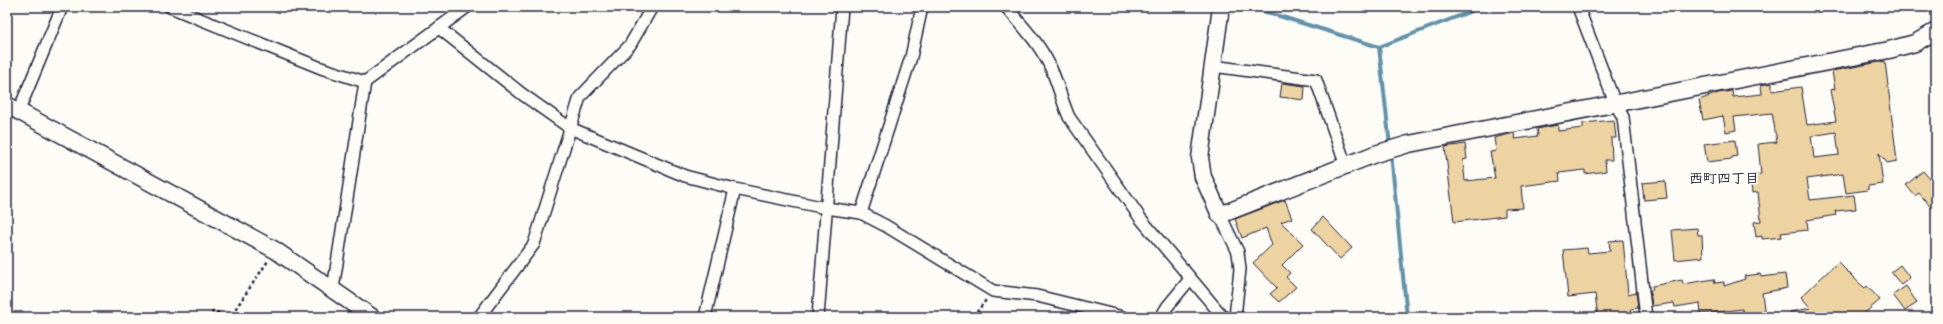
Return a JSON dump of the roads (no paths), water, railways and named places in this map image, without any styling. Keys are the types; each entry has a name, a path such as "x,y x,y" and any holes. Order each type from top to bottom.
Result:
{"street":[{"path":"62,7 13,108 275,250 372,317"},
{"path":"170,7 321,68 365,82"},
{"path":"333,289 365,82 467,7"},
{"path":"479,317 534,244 580,97 630,45 652,7"},
{"path":"818,317 842,7"},
{"path":"861,213 911,57 922,7"},
{"path":"1006,7 1035,42 1049,62 1062,102 1070,117 1141,219 1223,317"},
{"path":"1221,7 1200,158 1203,178 1238,252 1240,269 1235,317"},
{"path":"1578,7 1615,103 1623,117 1646,317"},
{"path":"438,28 522,94 570,128 685,176 735,189 826,208 861,213 886,226 994,291 1036,296 1123,317"},
{"path":"1220,215 1382,152 1399,147 1615,103 1889,50 1915,43 1936,31"},
{"path":"1213,66 1316,80 1346,166"},
{"path":"705,317 735,189"},
{"path":"1161,317 1167,307 1190,279"}],"waterway":[{"path":"1250,7 1379,47 1482,7"},
{"path":"1379,47 1390,146"},
{"path":"1391,153 1407,317"}],"district":[{"name":"西町四丁目","path":"1724,179"}]}
